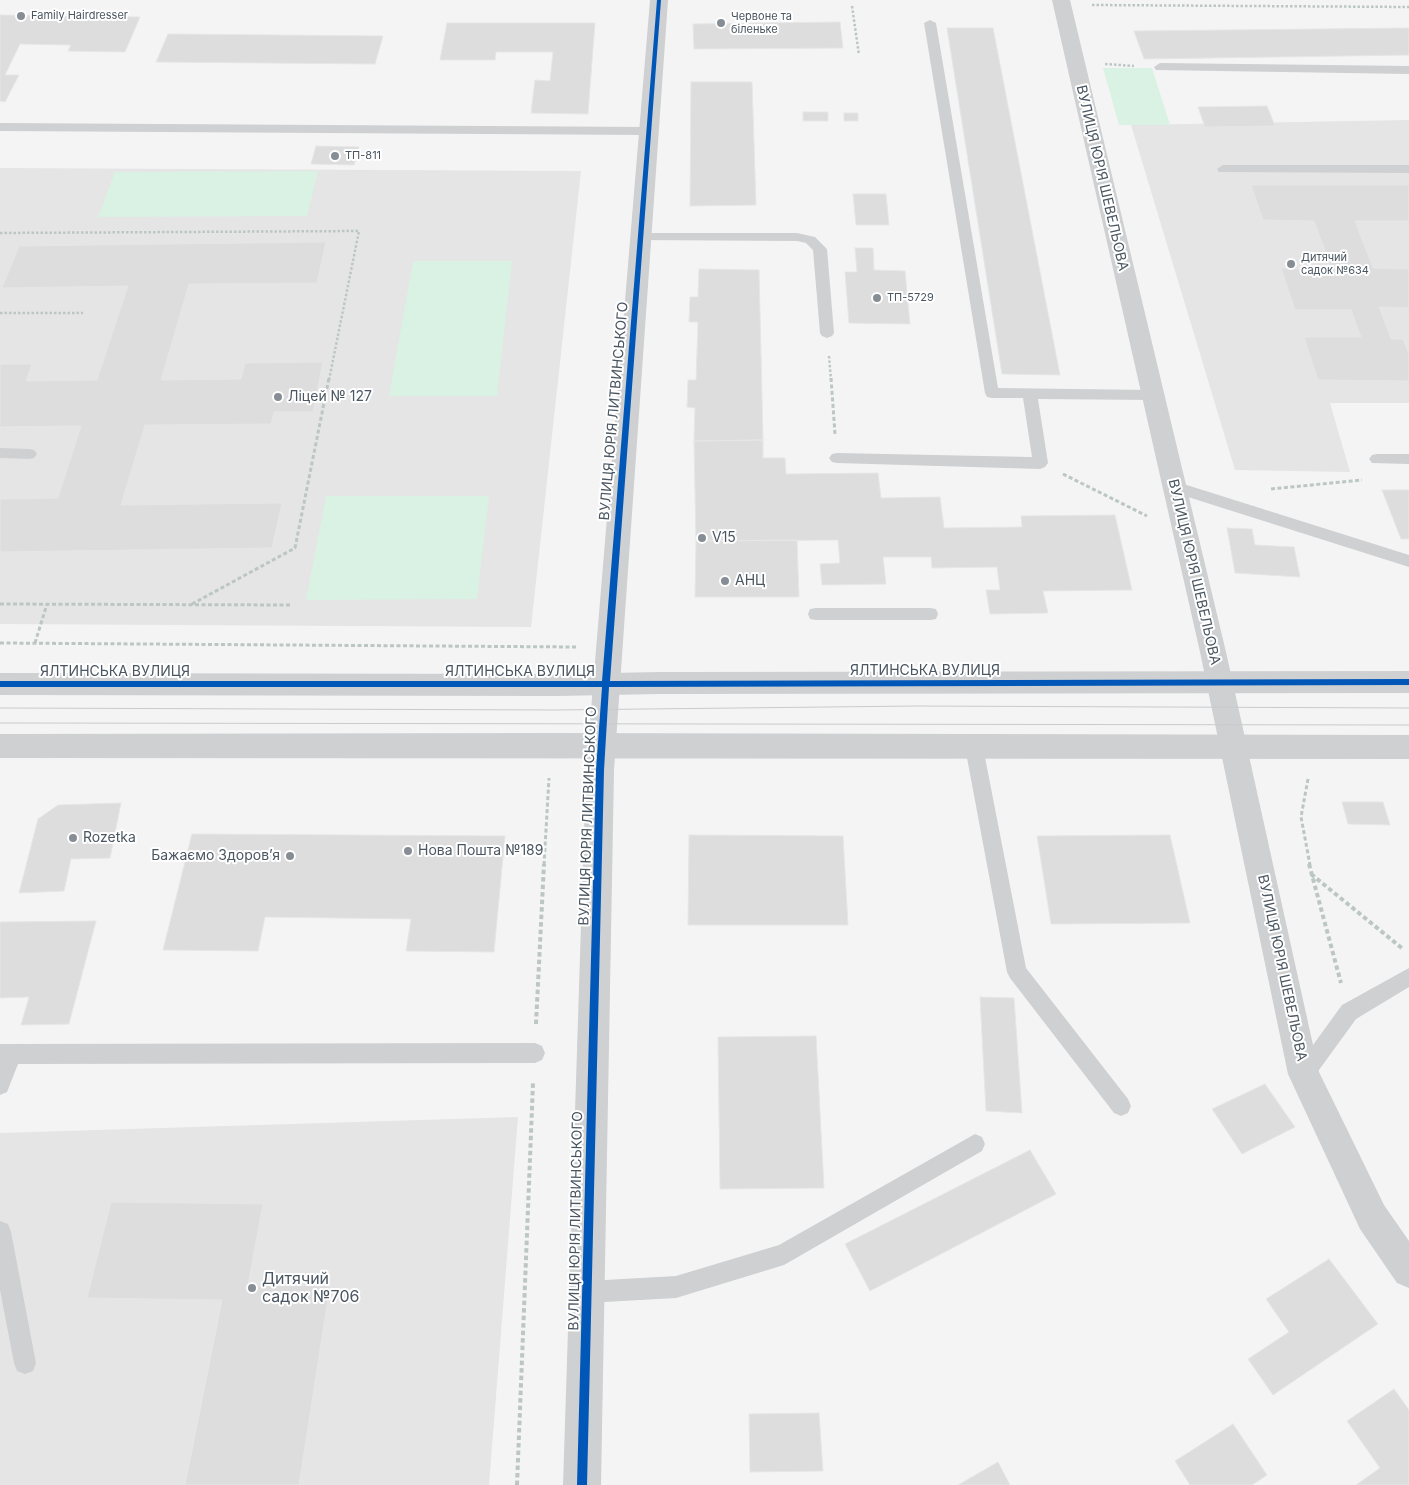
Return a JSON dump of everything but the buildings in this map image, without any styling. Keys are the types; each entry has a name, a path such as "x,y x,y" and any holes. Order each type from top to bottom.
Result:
{"street":[{"name":"ВУЛИЦЯ ЮРІЯ ЛИТВИНСЬКОГО","path":"582,1485 602,745 659,0"},
{"name":"ВУЛИЦЯ ЮРІЯ ШЕВЕЛЬОВА","path":"1061,0 1220,683 1304,1074 1372,1217 1409,1272"},
{"name":"ЯЛТИНСЬКА ВУЛИЦЯ","path":"0,684 1409,682"},
{"path":"0,746 602,745 1409,748"}],"lane":[{"path":"930,23 992,394 1152,395"},
{"path":"1160,68 1409,70"},
{"path":"0,127 649,131"},
{"path":"1224,169 1409,169"},
{"path":"640,237 797,237 810,240 820,249 827,332"},
{"path":"837,458 1040,463 1030,394"},
{"path":"0,453 29,454"},
{"path":"1378,459 1409,459"},
{"path":"1174,487 1409,561"},
{"path":"816,614 930,614"},
{"path":"974,746 1017,972 1121,1106"},
{"path":"1304,1074 1349,1012 1409,977"},
{"path":"0,1085 6,1054 535,1053"},
{"path":"587,1292 676,1287 784,1254 975,1144"},
{"path":"0,1232 25,1363"}],"path":[{"path":"1084,4 1409,7"},
{"path":"852,6 859,55"},
{"path":"1098,63 1160,68"},
{"path":"0,233 359,231 295,548 192,604"},
{"path":"0,313 83,313"},
{"path":"827,332 837,458"},
{"path":"1040,463 1149,518"},
{"path":"1270,489 1368,479"},
{"path":"0,604 290,605"},
{"path":"35,643 47,604"},
{"path":"517,1485 535,1053 550,770"},
{"path":"1309,772 1301,817 1310,873 1349,1012"},
{"path":"1310,873 1409,954"}],"shaded area":[{"name":"Дитячий садок №634","path":"1409,120 1409,403 1330,403 1350,472 1235,470 1131,125"},
{"name":"Ліцей № 127","path":"0,168 581,171 531,627 0,624"},
{"name":"Дитячий садок №706","path":"518,1117 489,1485 0,1485 0,1133"}],"green space":[{"path":"1103,68 1152,68 1170,125 1119,125"},
{"path":"318,171 307,216 98,217 115,172"},
{"path":"413,261 512,261 497,396 389,396"},
{"path":"326,496 489,496 477,599 306,600"}],"tram line":[{"path":"0,708 555,710 916,706 1409,708"},
{"path":"0,723 1409,725"}],"cycle path":[{"path":"582,1485 600,770 659,0"},
{"path":"0,684 557,685 660,683 1409,682"}],"place":[{"name":"Family Hairdresser","path":"21,16"},
{"name":"Червоне та біленьке","path":"721,23"},
{"name":"ТП-811","path":"335,156"},
{"name":"Дитячий садок №634","path":"1291,264"},
{"name":"ТП-5729","path":"877,298"},
{"name":"Ліцей № 127","path":"278,397"},
{"name":"V15","path":"702,538"},
{"name":"АНЦ","path":"725,581"},
{"name":"Rozetka","path":"73,838"},
{"name":"Нова Пошта №189","path":"408,851"},
{"name":"Бажаємо Здоров’я","path":"290,856"},
{"name":"Дитячий садок №706","path":"252,1288"}]}
